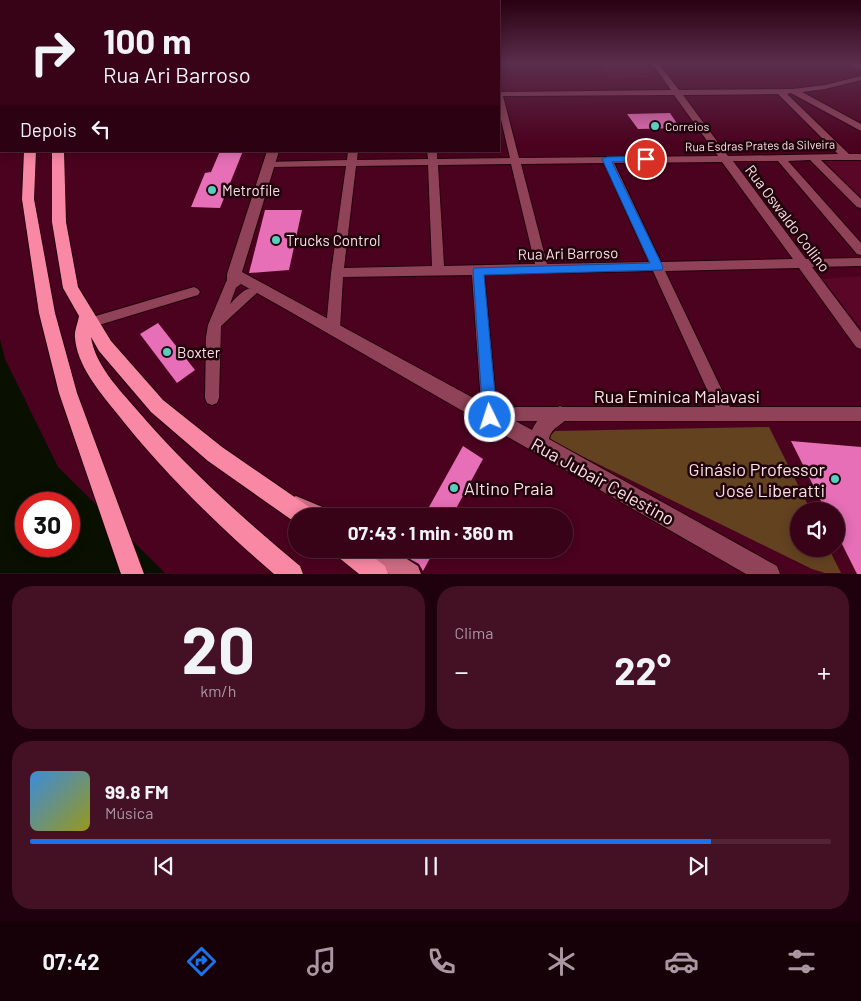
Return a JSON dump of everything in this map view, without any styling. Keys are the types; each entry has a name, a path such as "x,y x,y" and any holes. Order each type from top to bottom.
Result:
{"highway":[{"path":"58,152 57,193 63,253 71,288 104,346 157,406 215,454 294,508"},
{"path":"30,154 28,199 47,313 68,393 133,574"},
{"path":"88,320 82,337 90,358 105,385 142,431 186,478 265,552 292,574"},
{"path":"357,558 377,574"}],"main road":[{"path":"234,278 273,152"},
{"name":"Rua Jubair Celestino","path":"234,278 252,292 312,324 332,329"},
{"name":"Rua Jubair Celestino","path":"234,278 436,384 492,419 769,574"},
{"path":"538,444 541,430 547,420 560,415"},
{"path":"287,502 301,508"},
{"path":"386,558 410,574"}],"street":[{"path":"500,94 803,90"},
{"name":"Rua Oswaldo Collino","path":"676,91 861,343"},
{"path":"780,91 846,157"},
{"path":"793,91 861,128"},
{"path":"500,98 542,269"},
{"path":"432,156 438,271"},
{"name":"Rua Esdras Prates da Silveira","path":"269,164 353,157 432,156 516,160 861,156"},
{"path":"332,329 336,273 353,157"},
{"path":"780,157 861,251"},
{"path":"812,157 861,205"},
{"path":"607,159 726,415"},
{"name":"Rua Ari Barroso","path":"336,273 861,262"},
{"path":"478,271 492,419"},
{"path":"212,398 211,348 215,326 234,278"},
{"path":"88,320 194,292"},
{"path":"215,326 252,292"},
{"name":"Rua Eminica Malavasi","path":"492,419 517,414 861,414"}],"shaded area":[{"path":"821,160 861,160 861,199"},
{"path":"861,276 861,329 823,279"},
{"path":"0,339 5,359 58,467 165,573 0,573"},
{"path":"769,427 806,502 790,502 790,557 833,557 841,573 825,573 812,569 547,439 555,431"}],"building":[{"path":"670,113 680,128 638,129 627,114"},
{"name":"Metrofile","path":"220,152 243,152 220,208 191,207 205,173 211,172"},
{"name":"Trucks Control","path":"265,210 302,210 289,270 249,273"},
{"name":"Boxter","path":"158,323 195,370 177,383 140,334"},
{"name":"Ginásio Professor José Liberatti","path":"791,441 861,447 861,574 857,574 845,550 845,502 822,502"},
{"name":"Altino Praia","path":"463,446 483,459 456,508 428,508"},
{"path":"408,558 430,558 423,571 419,564"}],"place":[{"name":"Correios","path":"655,126"},
{"name":"Metrofile","path":"212,190"},
{"name":"Trucks Control","path":"276,240"},
{"name":"Boxter","path":"167,352"},
{"name":"Ginásio Professor José Liberatti","path":"835,479"},
{"name":"Altino Praia","path":"454,488"}],"route":[{"path":"490,417 478,271 658,267 607,159 646,159"}]}
